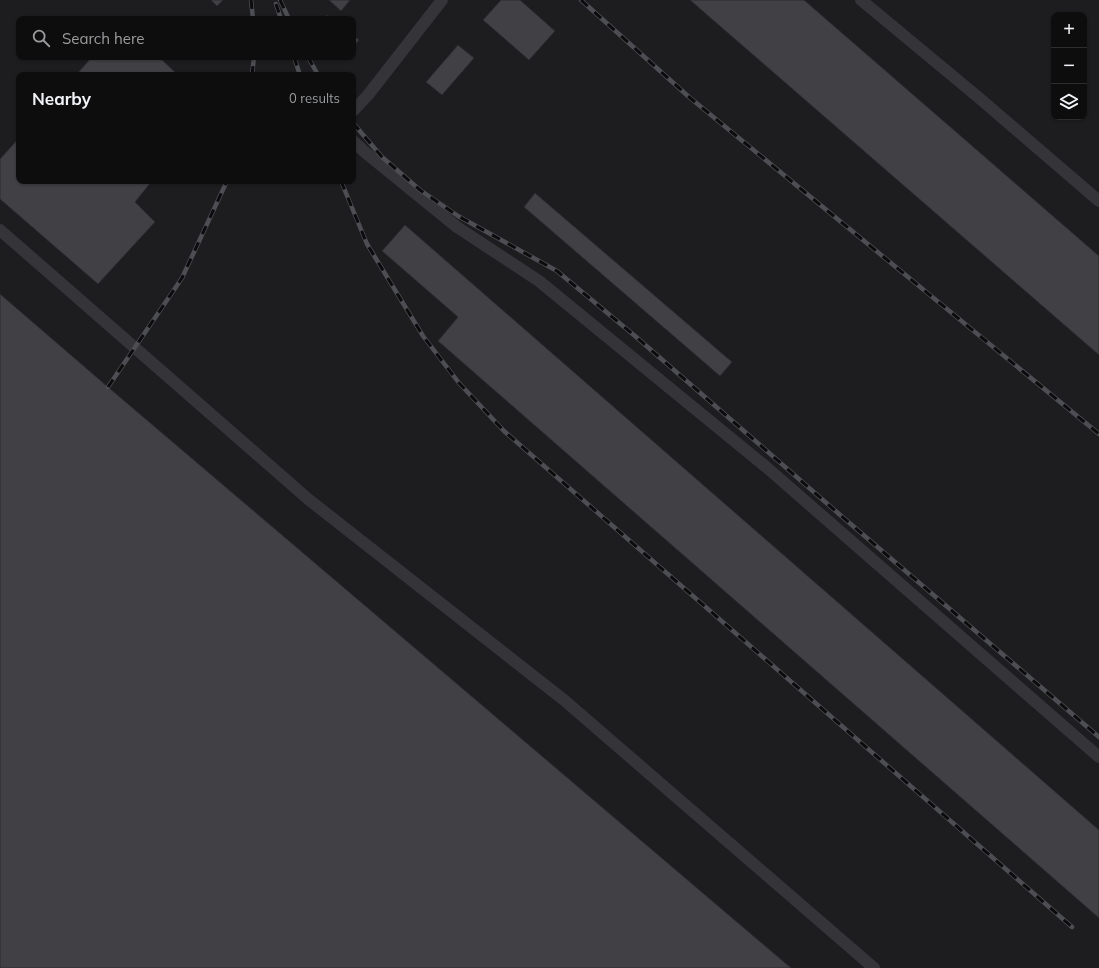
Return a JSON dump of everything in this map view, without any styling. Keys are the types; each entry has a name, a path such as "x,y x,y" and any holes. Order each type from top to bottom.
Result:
{"lane":[{"path":"356,109 442,0"},
{"path":"861,0 978,96 1099,201"},
{"path":"356,144 457,227 539,281 765,466 1099,757"},
{"path":"0,230 136,347 308,499 564,700 874,968"}],"shaded area":[{"path":"0,0 1099,0 1099,968 0,968"}],"building":[{"path":"211,0 223,0 217,6"},
{"path":"329,0 350,0 341,11"},
{"path":"501,0 520,0 555,31 529,60 483,20"},
{"path":"690,0 804,0 1099,256 1099,355"},
{"path":"458,45 474,58 442,95 426,82"},
{"path":"89,60 162,60 175,72 79,72"},
{"path":"16,141 16,184 150,184 135,202 155,222 98,284 0,199 0,159"},
{"path":"535,193 732,362 720,376 524,207"},
{"path":"405,225 1099,830 1099,918 438,341 458,317 382,251"},
{"path":"0,294 108,387 791,968 0,968"}],"railway":[{"path":"251,0 253,16"},
{"path":"280,0 288,16"},
{"path":"581,0 689,97 1099,434"},
{"path":"276,4 280,16"},
{"path":"252,72 254,60"},
{"path":"295,60 299,72"},
{"path":"310,60 316,72"},
{"path":"356,127 382,157 420,190 458,216 557,271 635,336 839,514 1099,737"},
{"path":"108,387 182,278 226,184"},
{"path":"342,184 367,244 423,336 459,383 504,431 1072,927"}]}
